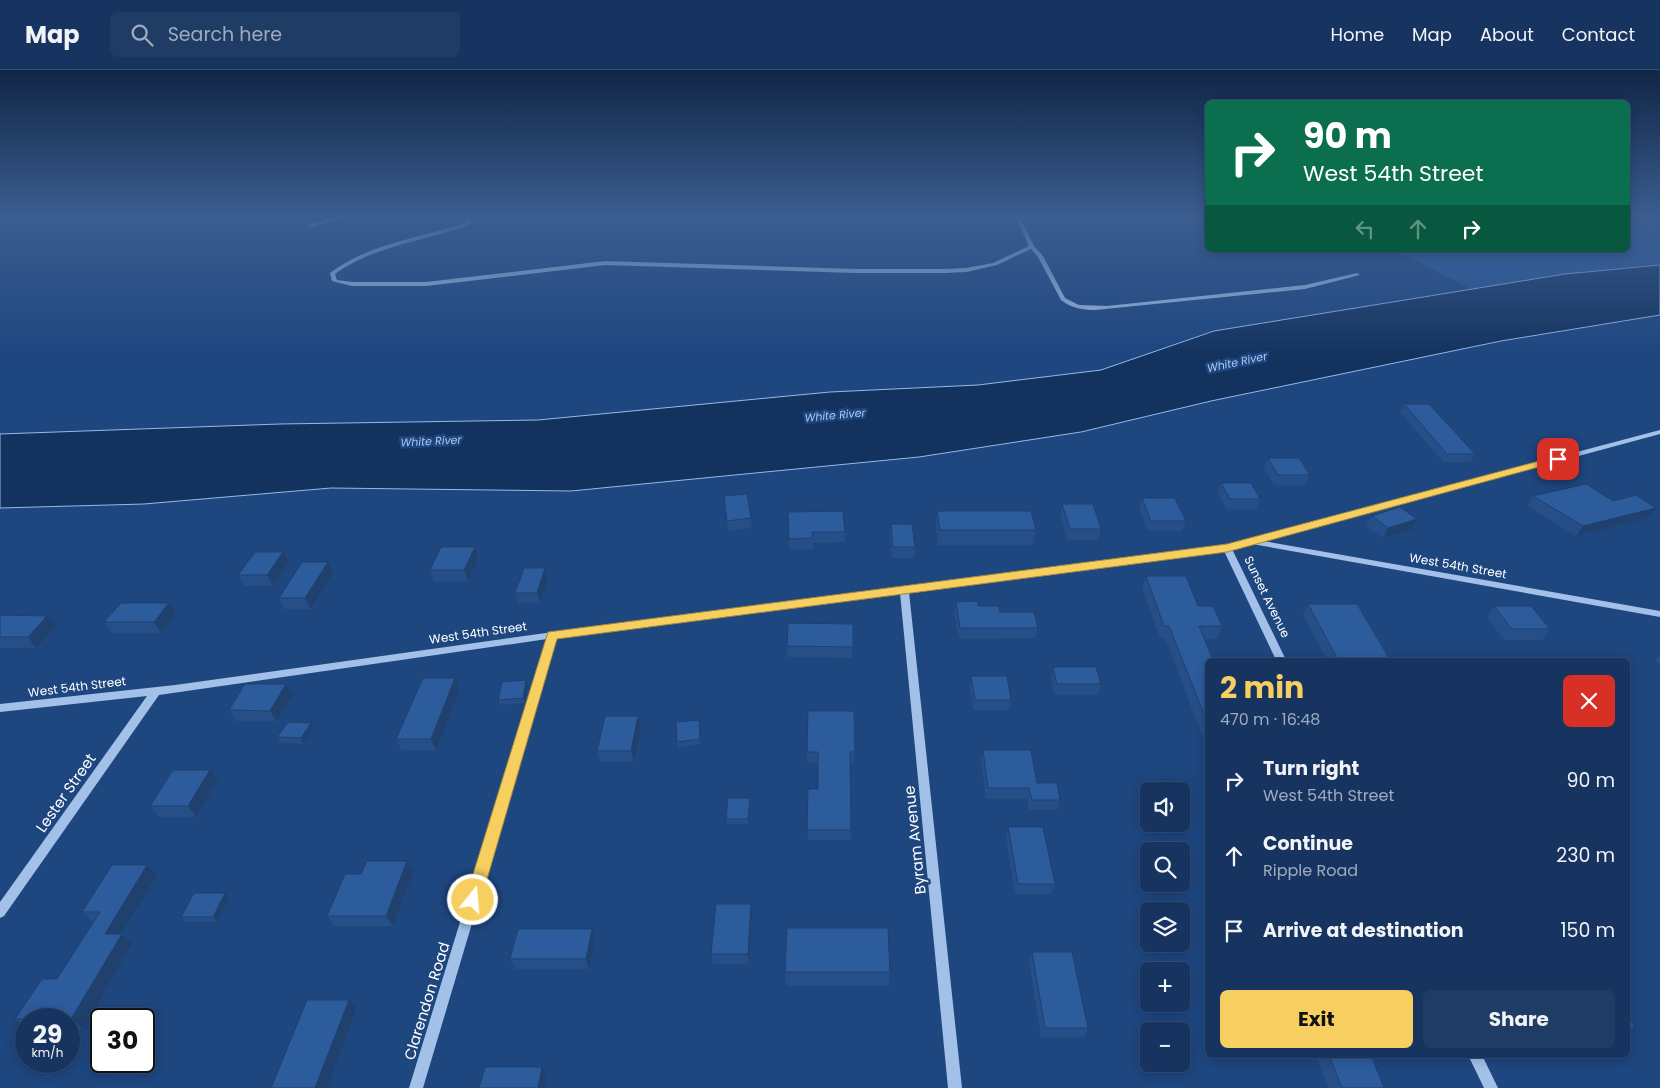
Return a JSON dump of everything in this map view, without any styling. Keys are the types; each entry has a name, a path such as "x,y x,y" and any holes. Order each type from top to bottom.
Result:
{"street":[{"path":"351,263 332,274 335,281 352,284 426,284 605,263 856,272 966,270 998,263"},
{"path":"1043,263 1063,299 1082,308 1107,308 1305,287 1357,274"},
{"name":"West 54th Street","path":"0,708 44,705 156,691 552,636 1227,548 1660,432"},
{"name":"West 54th Street","path":"1251,542 1660,614"},
{"name":"Sunset Avenue","path":"1227,548 1280,658"},
{"name":"Byram Avenue","path":"904,590 955,1088"},
{"name":"Clarendon Road","path":"416,1088 552,636"},
{"name":"Lester Street","path":"0,912 156,691"},
{"path":"1476,1058 1491,1088"}],"shaded area":[{"path":"1419,263 1660,263 1660,265 1565,274 1471,289"}],"water":[{"name":"White River","path":"1660,265 1660,315 1501,341 1211,401 1081,432 919,457 571,491 331,488 144,504 0,508 0,434 280,424 538,420 830,392 978,385 1101,370 1214,331 1565,274"}],"building":[{"path":"1404,404 1429,404 1475,454 1447,454"},
{"path":"1268,458 1299,458 1310,475 1278,475"},
{"path":"1221,483 1251,483 1260,499 1230,499"},
{"path":"1586,484 1613,501 1636,495 1656,508 1583,526 1533,496"},
{"path":"747,494 751,518 727,521 724,496"},
{"path":"1142,498 1175,498 1186,521 1151,521"},
{"path":"1062,504 1093,504 1101,529 1070,529"},
{"path":"1400,507 1417,519 1388,528 1372,516"},
{"path":"843,511 845,532 812,532 813,538 789,539 788,512"},
{"path":"937,511 1031,511 1036,530 940,530"},
{"path":"891,524 912,524 915,547 893,547"},
{"path":"441,547 475,547 464,570 430,570"},
{"path":"255,552 283,552 267,575 238,575"},
{"path":"302,562 328,562 305,598 279,598"},
{"path":"524,568 545,568 537,593 515,593"},
{"path":"1146,576 1186,576 1198,606 1213,606 1222,626 1199,626 1212,658 1205,658 1205,716 1169,626 1164,626"},
{"path":"978,601 978,606 999,606 1000,612 1034,612 1038,628 960,628 956,602"},
{"path":"121,603 169,603 154,622 104,622"},
{"path":"1308,604 1357,604 1389,658 1337,658"},
{"path":"1494,606 1531,606 1550,629 1512,629"},
{"path":"0,615 47,616 28,637 0,637"},
{"path":"788,623 853,624 853,647 787,646"},
{"path":"1053,667 1096,667 1101,684 1057,684"},
{"path":"971,676 1007,676 1011,700 975,700"},
{"path":"423,678 455,678 431,739 396,739"},
{"path":"526,680 523,698 498,700 502,682"},
{"path":"245,684 286,684 270,711 229,710"},
{"path":"808,711 854,711 855,752 850,752 851,830 807,830 808,789 818,789 818,752 807,752"},
{"path":"605,716 638,716 631,751 597,751"},
{"path":"699,720 700,739 677,742 676,722"},
{"path":"288,722 311,723 301,738 277,737"},
{"path":"983,750 1031,750 1037,783 1057,783 1060,800 1032,800 1029,788 988,788"},
{"path":"173,770 210,770 188,806 150,806"},
{"path":"728,798 750,798 748,819 726,819"},
{"path":"1008,827 1043,827 1055,884 1018,884"},
{"path":"367,861 407,861 386,916 327,916 345,874 361,874"},
{"path":"112,865 147,865 105,934 122,934 78,1008 22,1008 42,979 57,979 100,912 82,912"},
{"path":"194,893 225,893 213,917 181,917"},
{"path":"716,904 751,904 748,954 711,954"},
{"path":"787,928 888,928 890,972 785,972"},
{"path":"518,929 592,929 586,959 510,959"},
{"path":"1032,952 1072,952 1088,1028 1045,1028"},
{"path":"307,1000 349,1000 315,1088 271,1088"},
{"path":"1630,1019 1635,1027 1630,1027"},
{"path":"1330,1058 1372,1058 1384,1088 1342,1088"},
{"path":"485,1067 542,1067 538,1088 479,1088"}],"route":[{"path":"473,900 552,636 1227,548 1558,459"}]}
